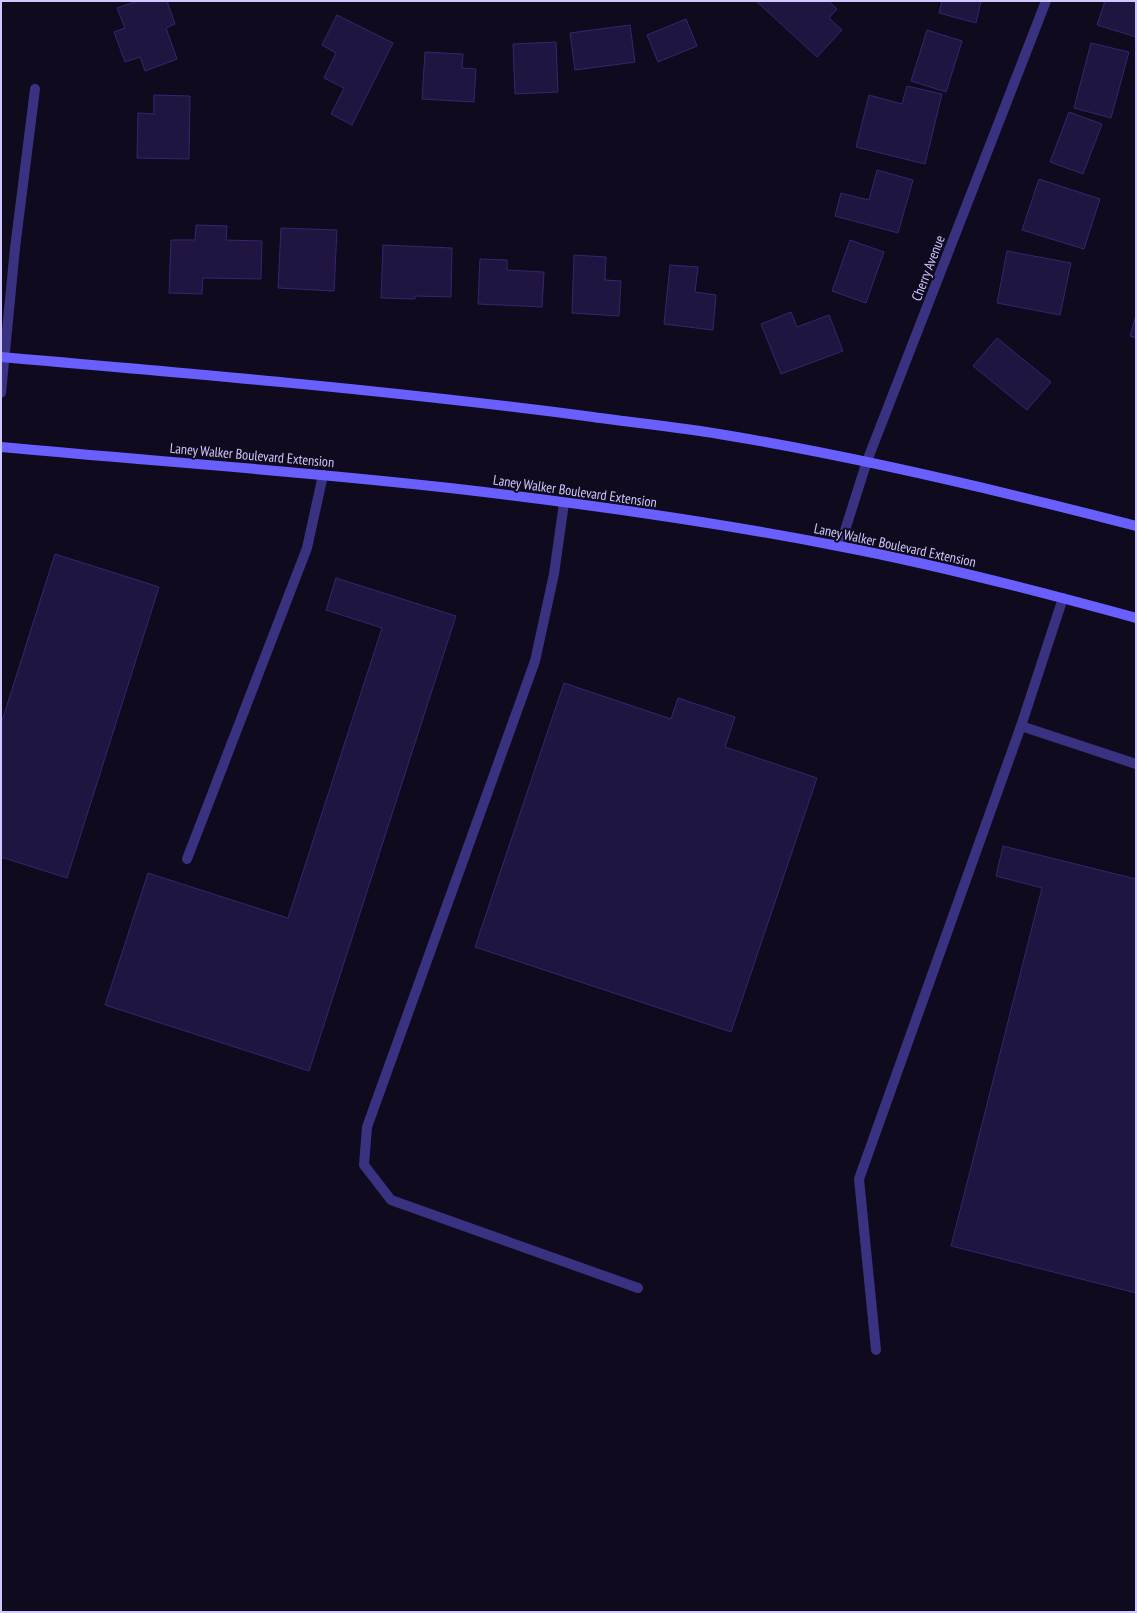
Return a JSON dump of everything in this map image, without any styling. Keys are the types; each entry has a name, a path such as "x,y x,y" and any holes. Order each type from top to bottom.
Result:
{"main road":[{"path":"3,357 344,388 505,405 718,434 867,461 1038,500 1136,526"},
{"name":"Laney Walker Boulevard Extension","path":"1,446 451,488 727,526 840,546 933,566 1063,598 1136,618"}],"street":[{"name":"Cherry Avenue","path":"840,546 867,461 1046,1"},
{"path":"1,393 3,357 15,248 35,89"},
{"path":"187,859 307,548 323,475"},
{"path":"564,503 554,574 535,661 367,1127 364,1165 391,1200 638,1288"},
{"path":"876,1350 859,1179 1021,726 1063,598"},
{"path":"1021,726 1136,764"}],"building":[{"path":"138,1 167,1 175,24 166,28 177,59 145,71 140,57 125,62 114,32 125,28 117,8"},
{"path":"756,1 828,1 837,9 829,18 842,30 817,57"},
{"path":"942,1 981,1 976,23 939,13"},
{"path":"1105,1 1136,1 1136,37 1097,25"},
{"path":"337,15 393,43 352,125 331,114 344,88 324,78 336,53 322,45"},
{"path":"686,19 697,46 658,62 647,35"},
{"path":"630,25 635,62 575,70 570,33"},
{"path":"927,30 962,41 946,92 911,81"},
{"path":"556,42 558,92 515,94 513,44"},
{"path":"1091,43 1129,52 1111,118 1074,108"},
{"path":"425,52 463,54 462,68 476,69 474,102 422,99"},
{"path":"907,86 942,94 925,164 856,147 869,95 902,104"},
{"path":"154,95 190,96 189,159 137,158 138,113 154,114"},
{"path":"1069,112 1102,124 1083,174 1050,162"},
{"path":"877,170 913,180 898,233 835,216 841,193 869,200"},
{"path":"1039,179 1100,199 1084,249 1022,230"},
{"path":"196,225 227,226 226,240 262,241 261,279 203,278 202,294 169,293 171,240 195,240"},
{"path":"281,228 337,230 334,291 278,288"},
{"path":"850,240 884,252 866,303 832,291"},
{"path":"383,245 452,248 451,297 415,296 415,299 381,298"},
{"path":"1007,251 1071,263 1060,315 997,303"},
{"path":"574,255 606,257 605,280 621,281 619,316 572,313"},
{"path":"480,259 507,260 507,270 544,272 542,307 478,304"},
{"path":"670,265 698,267 695,292 716,295 713,330 664,324"},
{"path":"791,312 797,327 829,315 843,351 781,374 761,324"},
{"path":"1136,315 1136,338 1130,336"},
{"path":"997,338 1051,382 1027,410 973,366"},
{"path":"55,554 159,587 67,878 1,857 1,724"},
{"path":"336,578 456,616 309,1071 105,1005 148,873 288,918 382,628 326,610"},
{"path":"564,683 671,719 678,698 735,717 725,747 817,778 731,1032 475,947"},
{"path":"1003,846 1136,879 1136,1293 951,1246 1042,888 996,876"}]}
